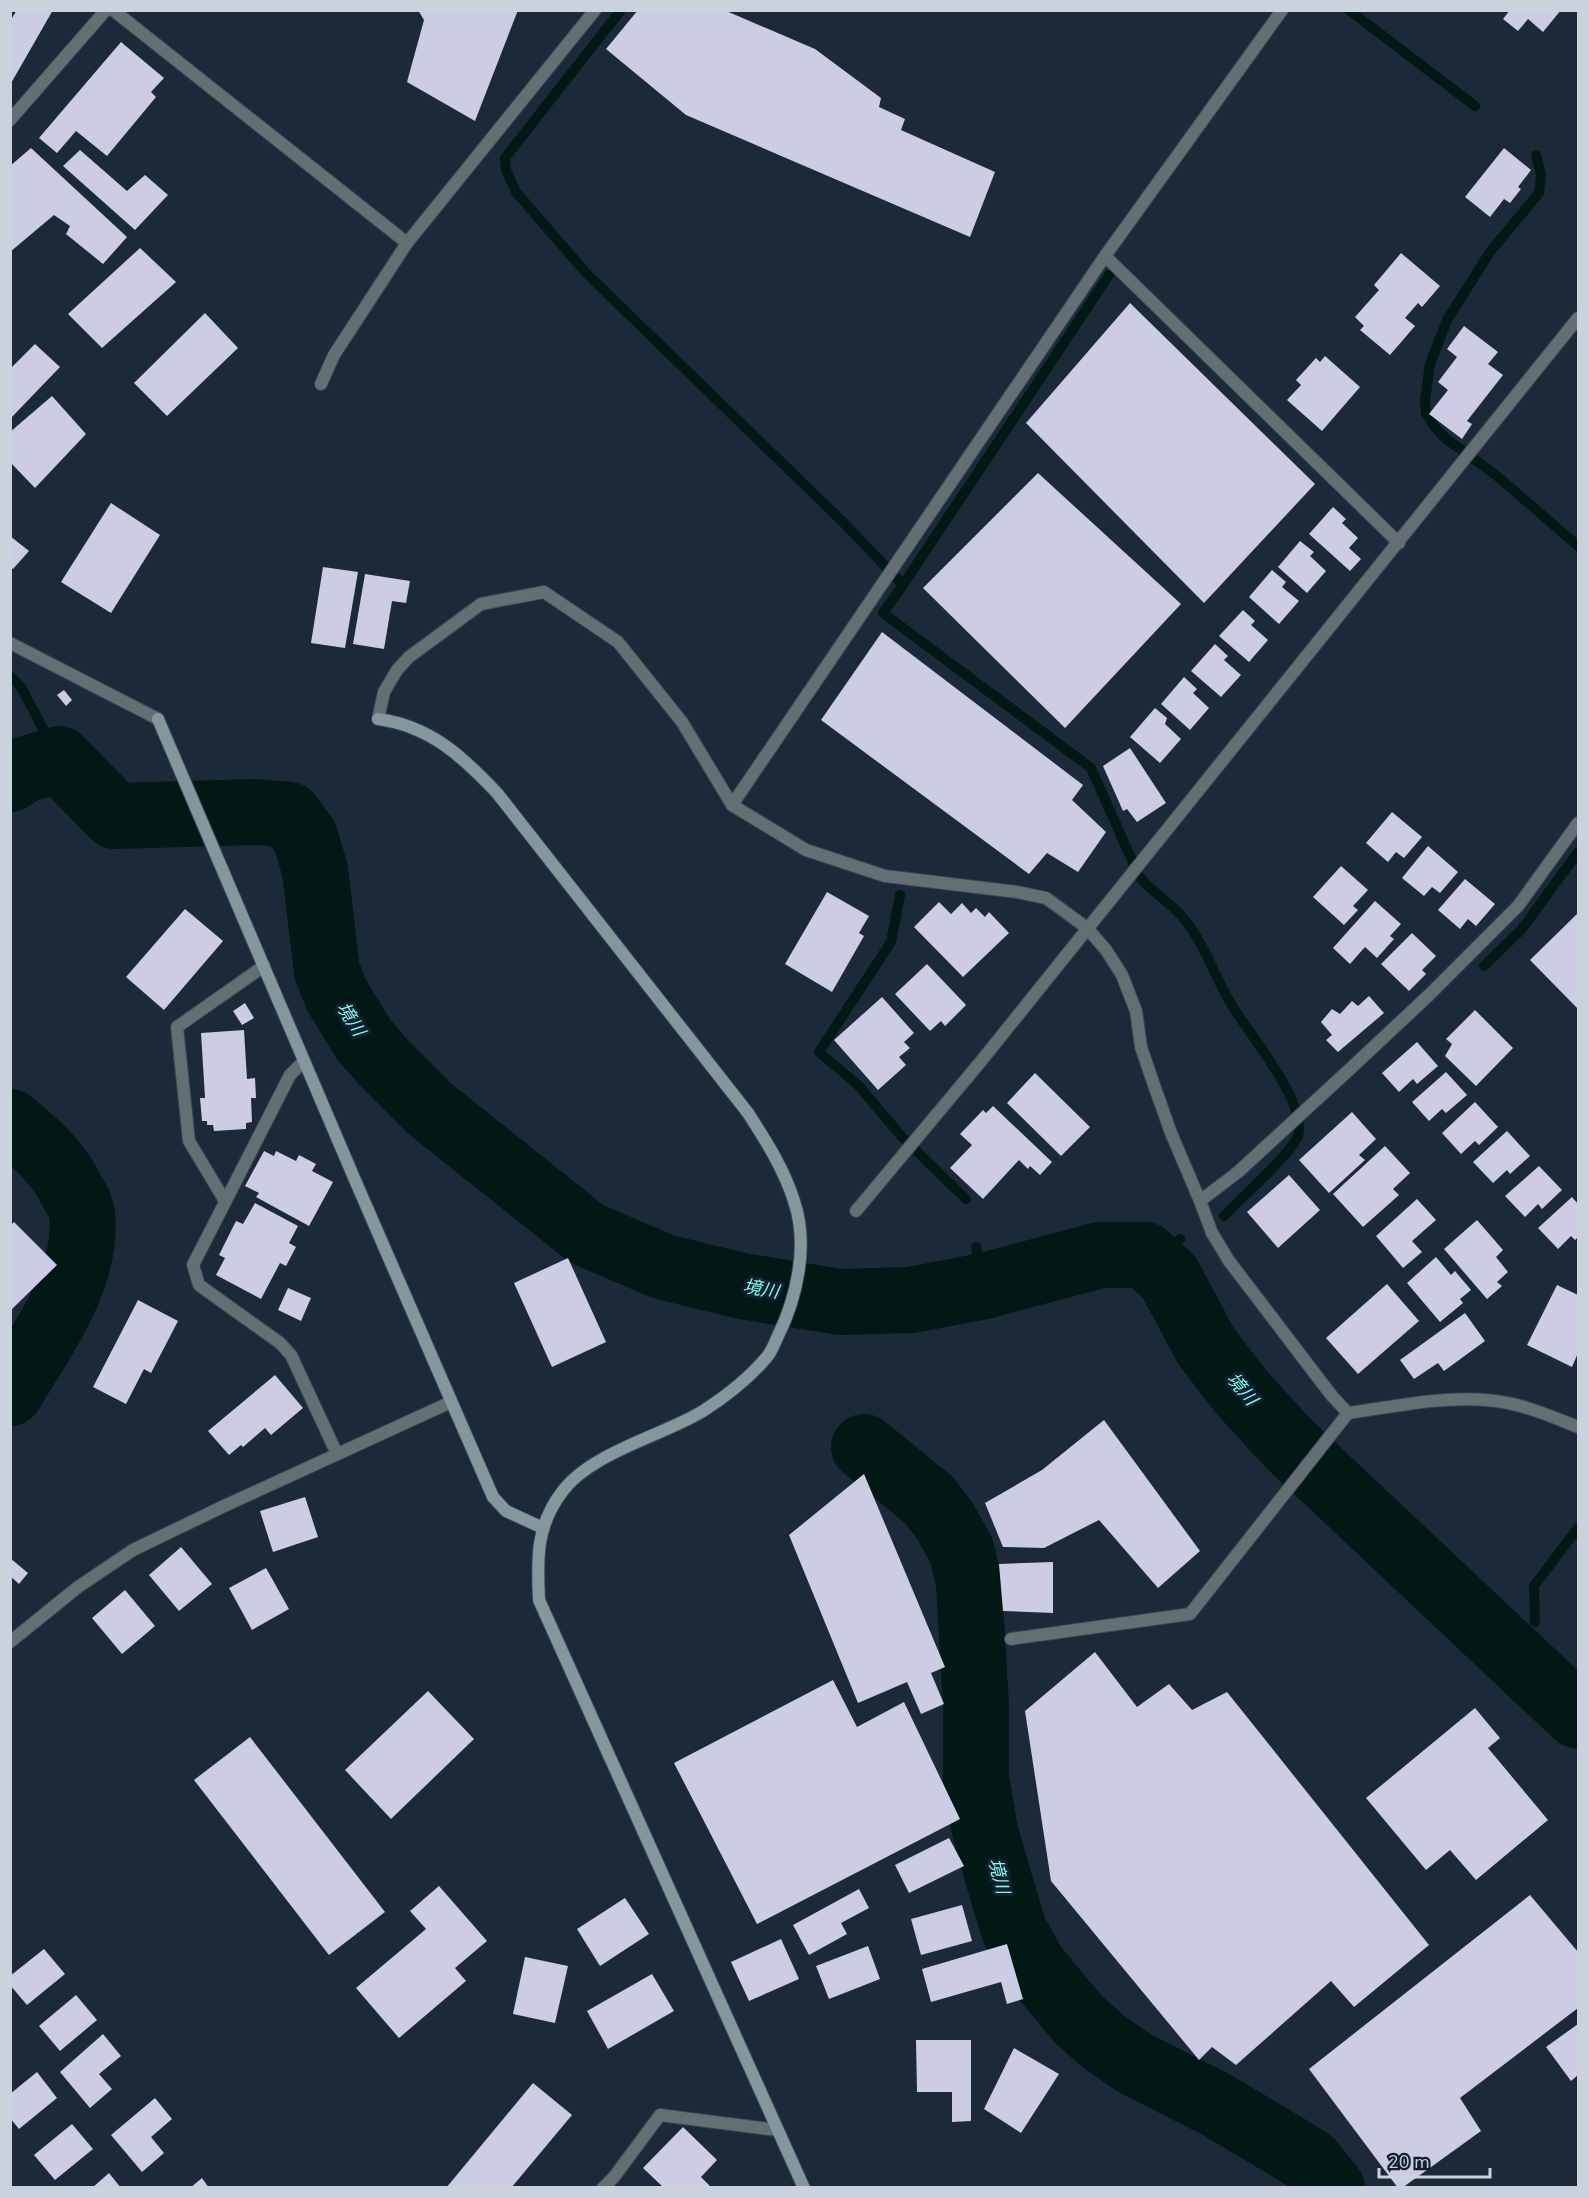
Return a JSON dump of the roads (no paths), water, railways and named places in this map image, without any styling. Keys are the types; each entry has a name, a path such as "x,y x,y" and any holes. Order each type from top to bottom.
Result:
{"street":[{"path":"10,120 106,10"},
{"path":"112,10 406,243"},
{"path":"321,384 334,355 406,243 595,10"},
{"path":"732,806 1105,256 1282,10"},
{"path":"1105,256 1399,543"},
{"path":"856,1211 975,1069 1578,318"},
{"path":"804,2187 539,1600 537,1563 543,1528 562,1491 575,1477 613,1454 703,1411 738,1385 768,1357 782,1328 794,1293 800,1261 800,1230 795,1203 770,1146 748,1113 496,793 466,761 437,740 410,726 378,719 384,692 397,670 409,657 482,604 544,592 618,642 682,722 732,806 806,850 885,876 1017,892 1046,898 1087,928 1106,950 1122,975 1136,1011 1141,1047 1154,1085 1212,1233 1229,1260 1332,1396 1348,1413"},
{"path":"10,643 158,719 493,1497 506,1510 543,1528"},
{"path":"1200,1201 1238,1172 1332,1085 1518,906 1578,823"},
{"path":"225,1202 189,1141 177,1027 264,966"},
{"path":"304,1060 290,1075 193,1264 199,1285 280,1343 291,1355 337,1454"},
{"path":"1011,1639 1190,1614 1348,1413 1445,1400 1486,1400 1528,1407 1578,1427"},
{"path":"10,1642 78,1587 133,1550 451,1402"},
{"path":"603,2187 614,2177 660,2115 777,2130"}],"waterway":[{"path":"621,10 505,158 506,170 516,192 586,273 845,524 903,585 883,613 1091,768 1139,876 1180,914 1192,930 1231,1004 1275,1068 1294,1105 1299,1122 1298,1136 1294,1144 1224,1216"},
{"path":"1349,10 1475,106"},
{"path":"1536,155 1541,175 1539,193 1490,252 1447,320 1430,364 1425,401 1426,413 1445,438 1497,476 1578,546"},
{"path":"903,585 1109,275"},
{"path":"10,676 21,687 59,759"},
{"name":"境川","path":"10,779 24,770 59,759 115,816 257,812 289,815 305,837 315,870 327,971 337,996 364,1040 429,1108 587,1234 664,1267 742,1286 840,1302 911,1300 984,1286 1100,1255 1145,1255 1169,1277 1206,1346 1242,1393 1289,1444 1578,1716"},
{"path":"1484,966 1522,929 1578,852"},
{"path":"900,895 891,942 819,1052 859,1086 902,1137 966,1199"},
{"name":"境川","path":"10,1122 46,1154 61,1172 81,1211 82,1238 78,1262 60,1308 10,1393"},
{"path":"1156,1265 1180,1239"},
{"path":"976,1247 984,1286"},
{"name":"境川","path":"864,1447 929,1500 945,1521 962,1552 969,1583 976,1707 976,1779 985,1831 1014,1930 1034,1966 1078,2019 1105,2043 1136,2064 1215,2104 1310,2161 1332,2188"},
{"path":"1535,1622 1534,1586 1578,1528"}]}
